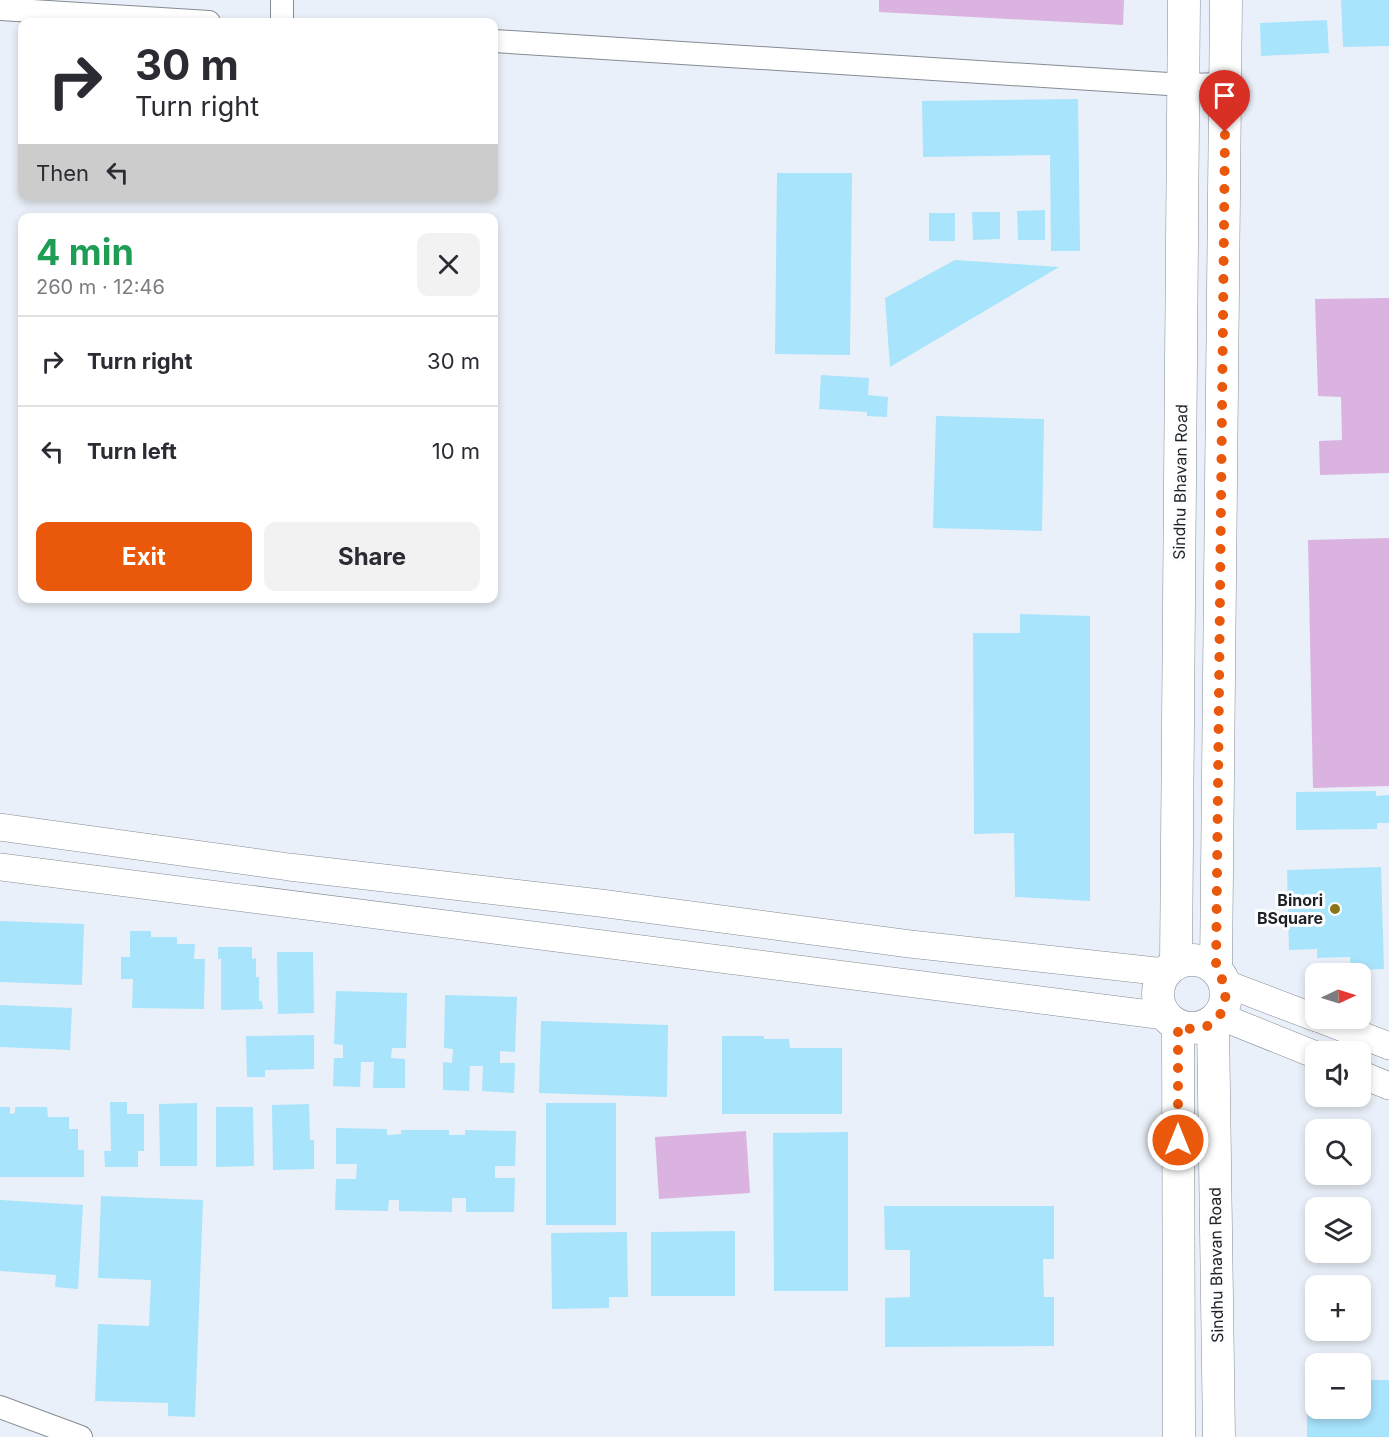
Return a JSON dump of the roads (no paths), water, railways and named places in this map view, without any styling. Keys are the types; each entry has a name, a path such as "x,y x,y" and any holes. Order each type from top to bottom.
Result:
{"main road":[{"name":"Sindhu Bhavan Road","path":"1170,968 1184,0"},
{"path":"1220,976 1206,962 1195,959 1184,960 1170,968 1160,983 1159,1006 1172,1021 1195,1029 1216,1019 1226,1000 1220,976 1226,0"},
{"name":"Sindhu Bhavan Road","path":"1216,1019 1218,1437"},
{"path":"1172,1021 1179,1437"}],"street":[{"path":"282,0 282,18"},
{"path":"0,9 145,18"},
{"path":"498,41 1184,85 1225,84"},
{"path":"0,827 289,867 600,903 910,944 1170,968"},
{"path":"0,867 1172,1021"},
{"path":"1220,976 1305,1013"},
{"path":"1216,1019 1305,1051"},
{"path":"1345,1029 1389,1046"},
{"path":"1371,1079 1389,1086"},
{"path":"0,1407 81,1437"}],"place":[{"name":"Binori BSquare","path":"1335,909"}]}
